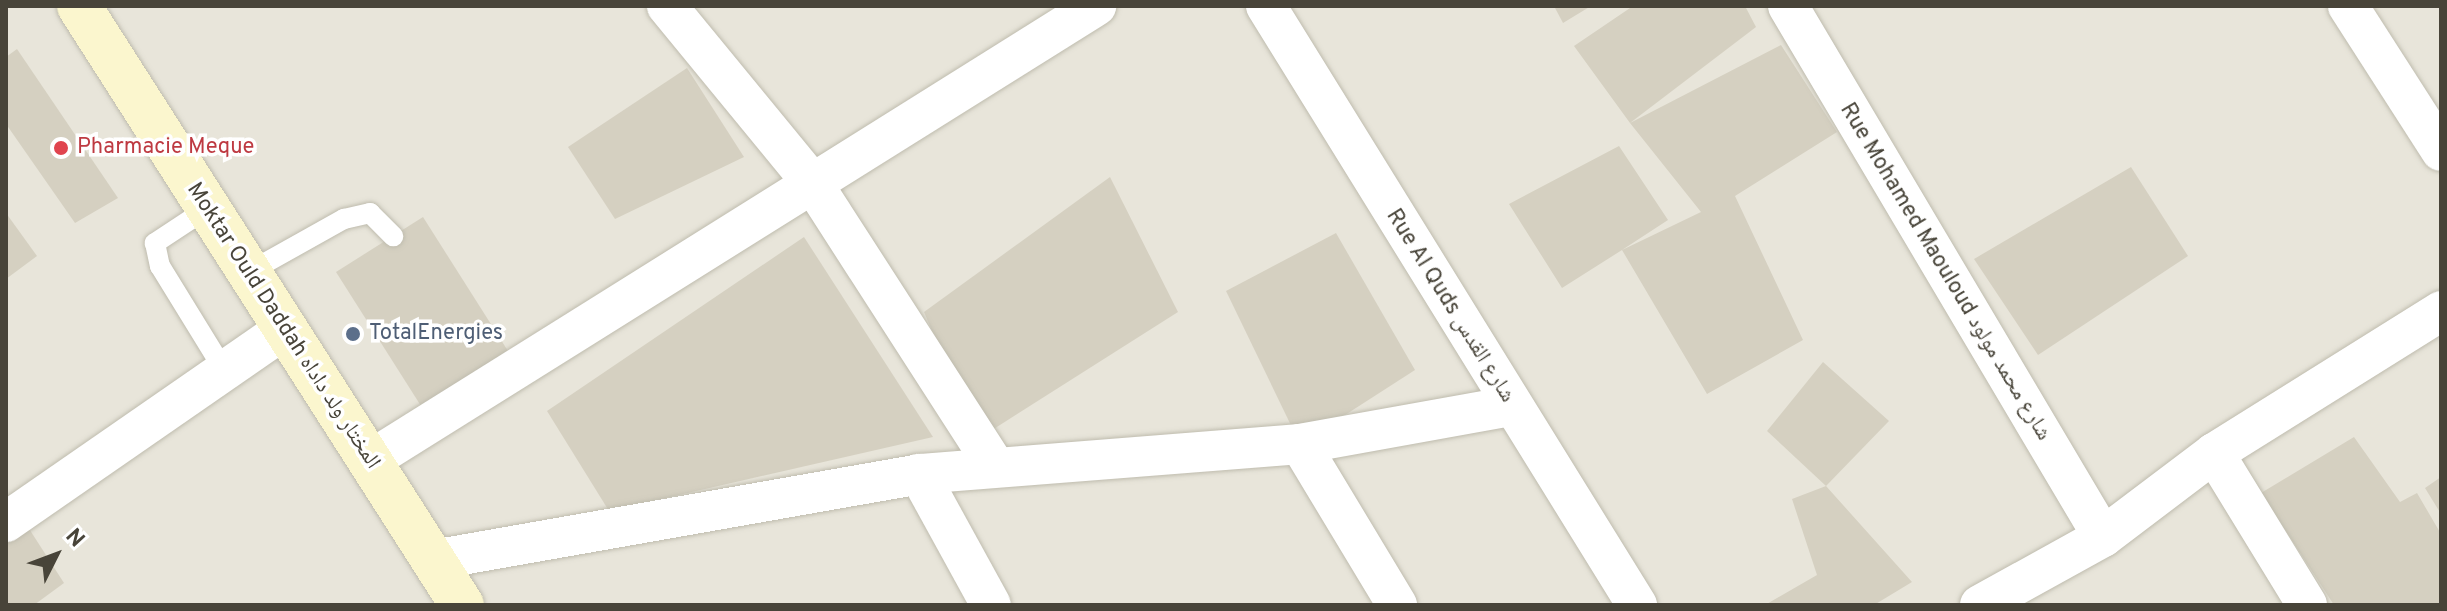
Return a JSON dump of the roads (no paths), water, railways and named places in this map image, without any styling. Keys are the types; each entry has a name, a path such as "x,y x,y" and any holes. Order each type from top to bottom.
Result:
{"main road":[{"name":"Moktar Ould Daddah المختار ولد داداه","path":"82,7 249,272 282,331 462,605"}],"street":[{"path":"667,6 813,184 995,466"},
{"path":"369,461 483,378 813,184 1096,6"},
{"name":"Rue Al Quds شارع القدس","path":"1266,6 1637,605"},
{"name":"Rue Mohamed Maouloud شارع محمد مولود","path":"1788,6 2103,537"},
{"path":"2348,6 2441,151"},
{"path":"1980,605 2103,537 2214,453 2441,311"},
{"path":"6,522 227,375 282,331"},
{"path":"433,560 919,474 1300,444 1512,406"},
{"path":"1300,444 1397,605"},
{"path":"2214,453 2307,605"},
{"path":"919,474 991,605"}],"lane":[{"path":"208,208 155,243 160,266 227,375"},
{"path":"249,272 344,219 370,213 393,236"}],"place":[{"name":"Pharmacie Meque","path":"61,148"},
{"name":"TotalEnergies","path":"353,334"}]}
